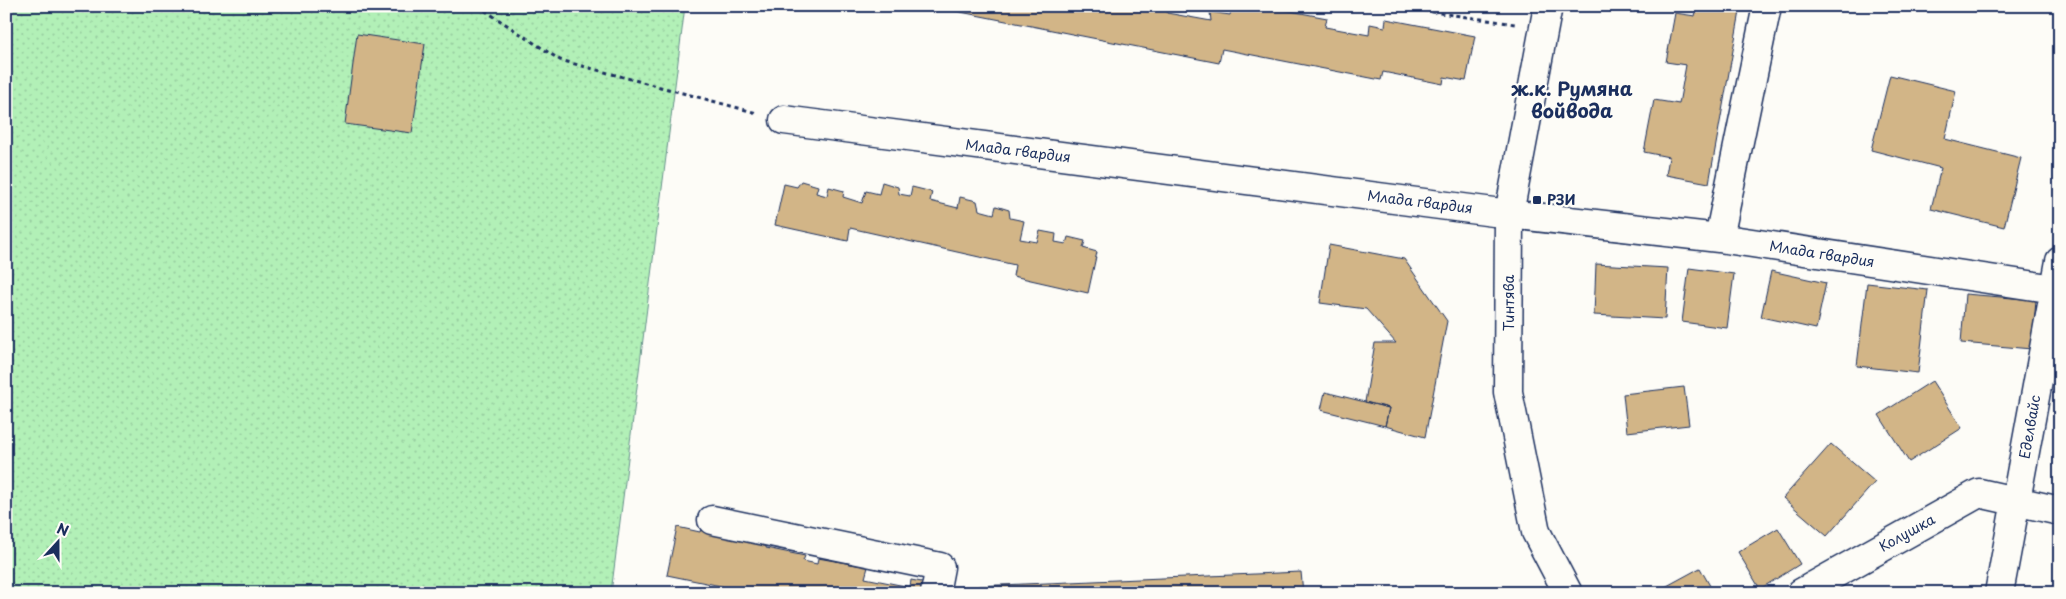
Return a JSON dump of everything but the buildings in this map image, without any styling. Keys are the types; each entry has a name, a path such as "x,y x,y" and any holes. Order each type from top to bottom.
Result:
{"street":[{"path":"1719,238 1766,6"},
{"name":"Тинтява","path":"1546,17 1509,214 1508,392 1536,532 1568,593"},
{"name":"Млада гвардия","path":"784,120 1509,214 1719,238 2055,289"},
{"name":"Еделвайс","path":"1999,593 2060,261"},
{"name":"Колушка","path":"1801,593 1979,492 2060,511"},
{"path":"712,520 940,567 935,593"}],"path":[{"path":"478,6 560,60 784,120"},
{"path":"1392,6 1546,17"}],"green space":[{"path":"6,6 685,6 611,593 6,593"}],"place":[{"name":"РЗИ","path":"1537,200"}],"district":[{"name":"ж.к. Румяна войвода","path":"1572,100"}]}
